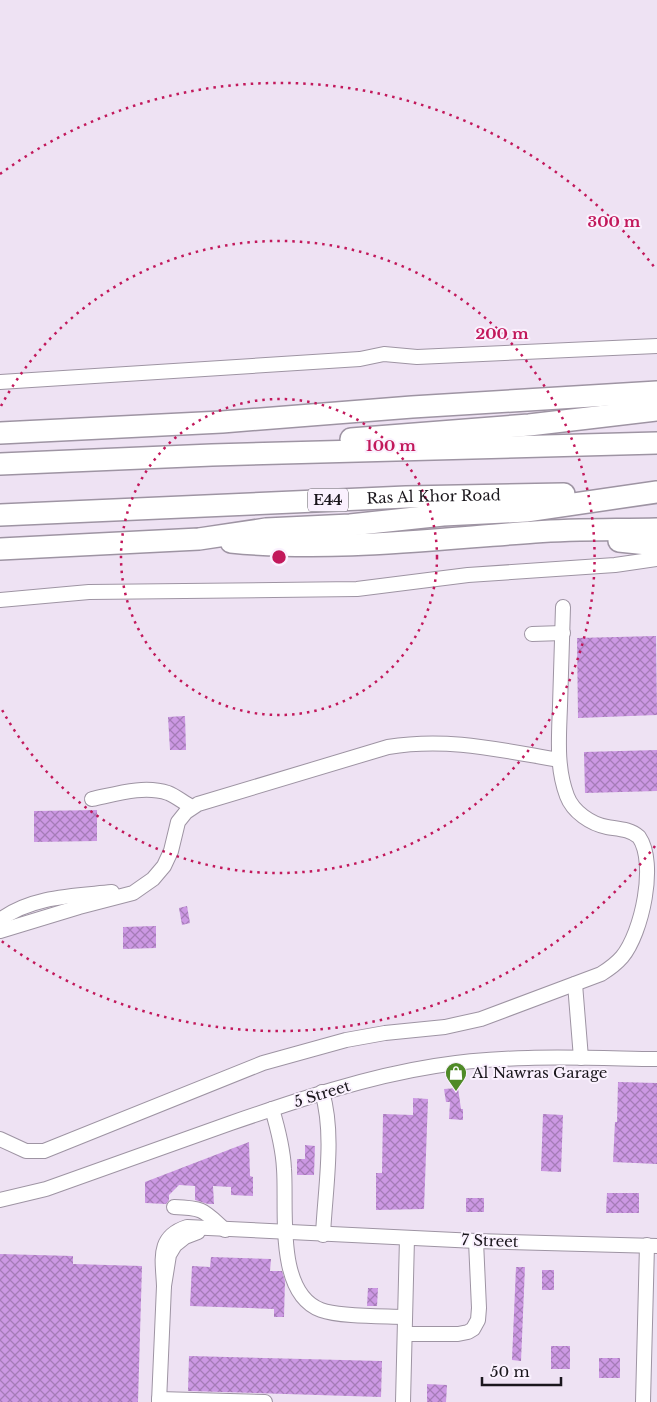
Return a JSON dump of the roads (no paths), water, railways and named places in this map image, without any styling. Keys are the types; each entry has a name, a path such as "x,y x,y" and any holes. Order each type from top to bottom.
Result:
{"highway":[{"path":"0,433 222,422 412,407 657,392"},
{"path":"212,455 383,435 529,425 657,410"},
{"path":"0,464 212,455 657,443"},
{"path":"0,550 199,539 266,529 350,525 443,515 526,511 657,492"},
{"name":"Ras Al Khor Road","path":"0,515 406,496 657,492"},
{"path":"199,539 266,546 360,546 538,532 657,529"},
{"path":"485,536 522,541 602,540 657,545"}],"street":[{"path":"0,382 360,359 384,354 416,357 657,346"},
{"path":"0,600 89,592 357,589 452,576 615,565 657,559"},
{"path":"0,1139 26,1151 44,1151 263,1063 355,1038 481,1019 601,974 616,963 623,956 633,938 646,905 651,879 648,853 640,838 628,830 605,827 588,820 571,804 564,788 559,760 563,607"},
{"path":"532,634 562,633"},
{"path":"0,931 130,894 140,888 153,879 164,866 171,851 178,822 192,807 388,747 404,744 452,743 559,760"},
{"path":"92,799 123,793 155,791 169,794 192,807"},
{"path":"0,920 21,908 61,897 140,888"},
{"path":"575,984 580,1058"},
{"name":"5 Street","path":"0,1200 46,1188 322,1092 388,1076 452,1063 526,1057 657,1059"},
{"path":"322,1092 326,1106 329,1135 323,1235"},
{"path":"272,1109 283,1155 286,1233 290,1267 293,1282 301,1296 320,1310 336,1313 405,1317"},
{"path":"174,1207 196,1208 206,1212 219,1230"},
{"name":"7 Street","path":"159,1401 164,1286 169,1255 175,1244 196,1232 219,1230 476,1241 652,1245"},
{"path":"403,1402 407,1238"},
{"path":"405,1334 463,1334 473,1329 478,1320 479,1308 476,1241"},
{"path":"643,1402 652,1245"},
{"path":"159,1401 265,1402"}],"place":[{"name":"Al Nawras Garage","path":"456,1092"}]}
